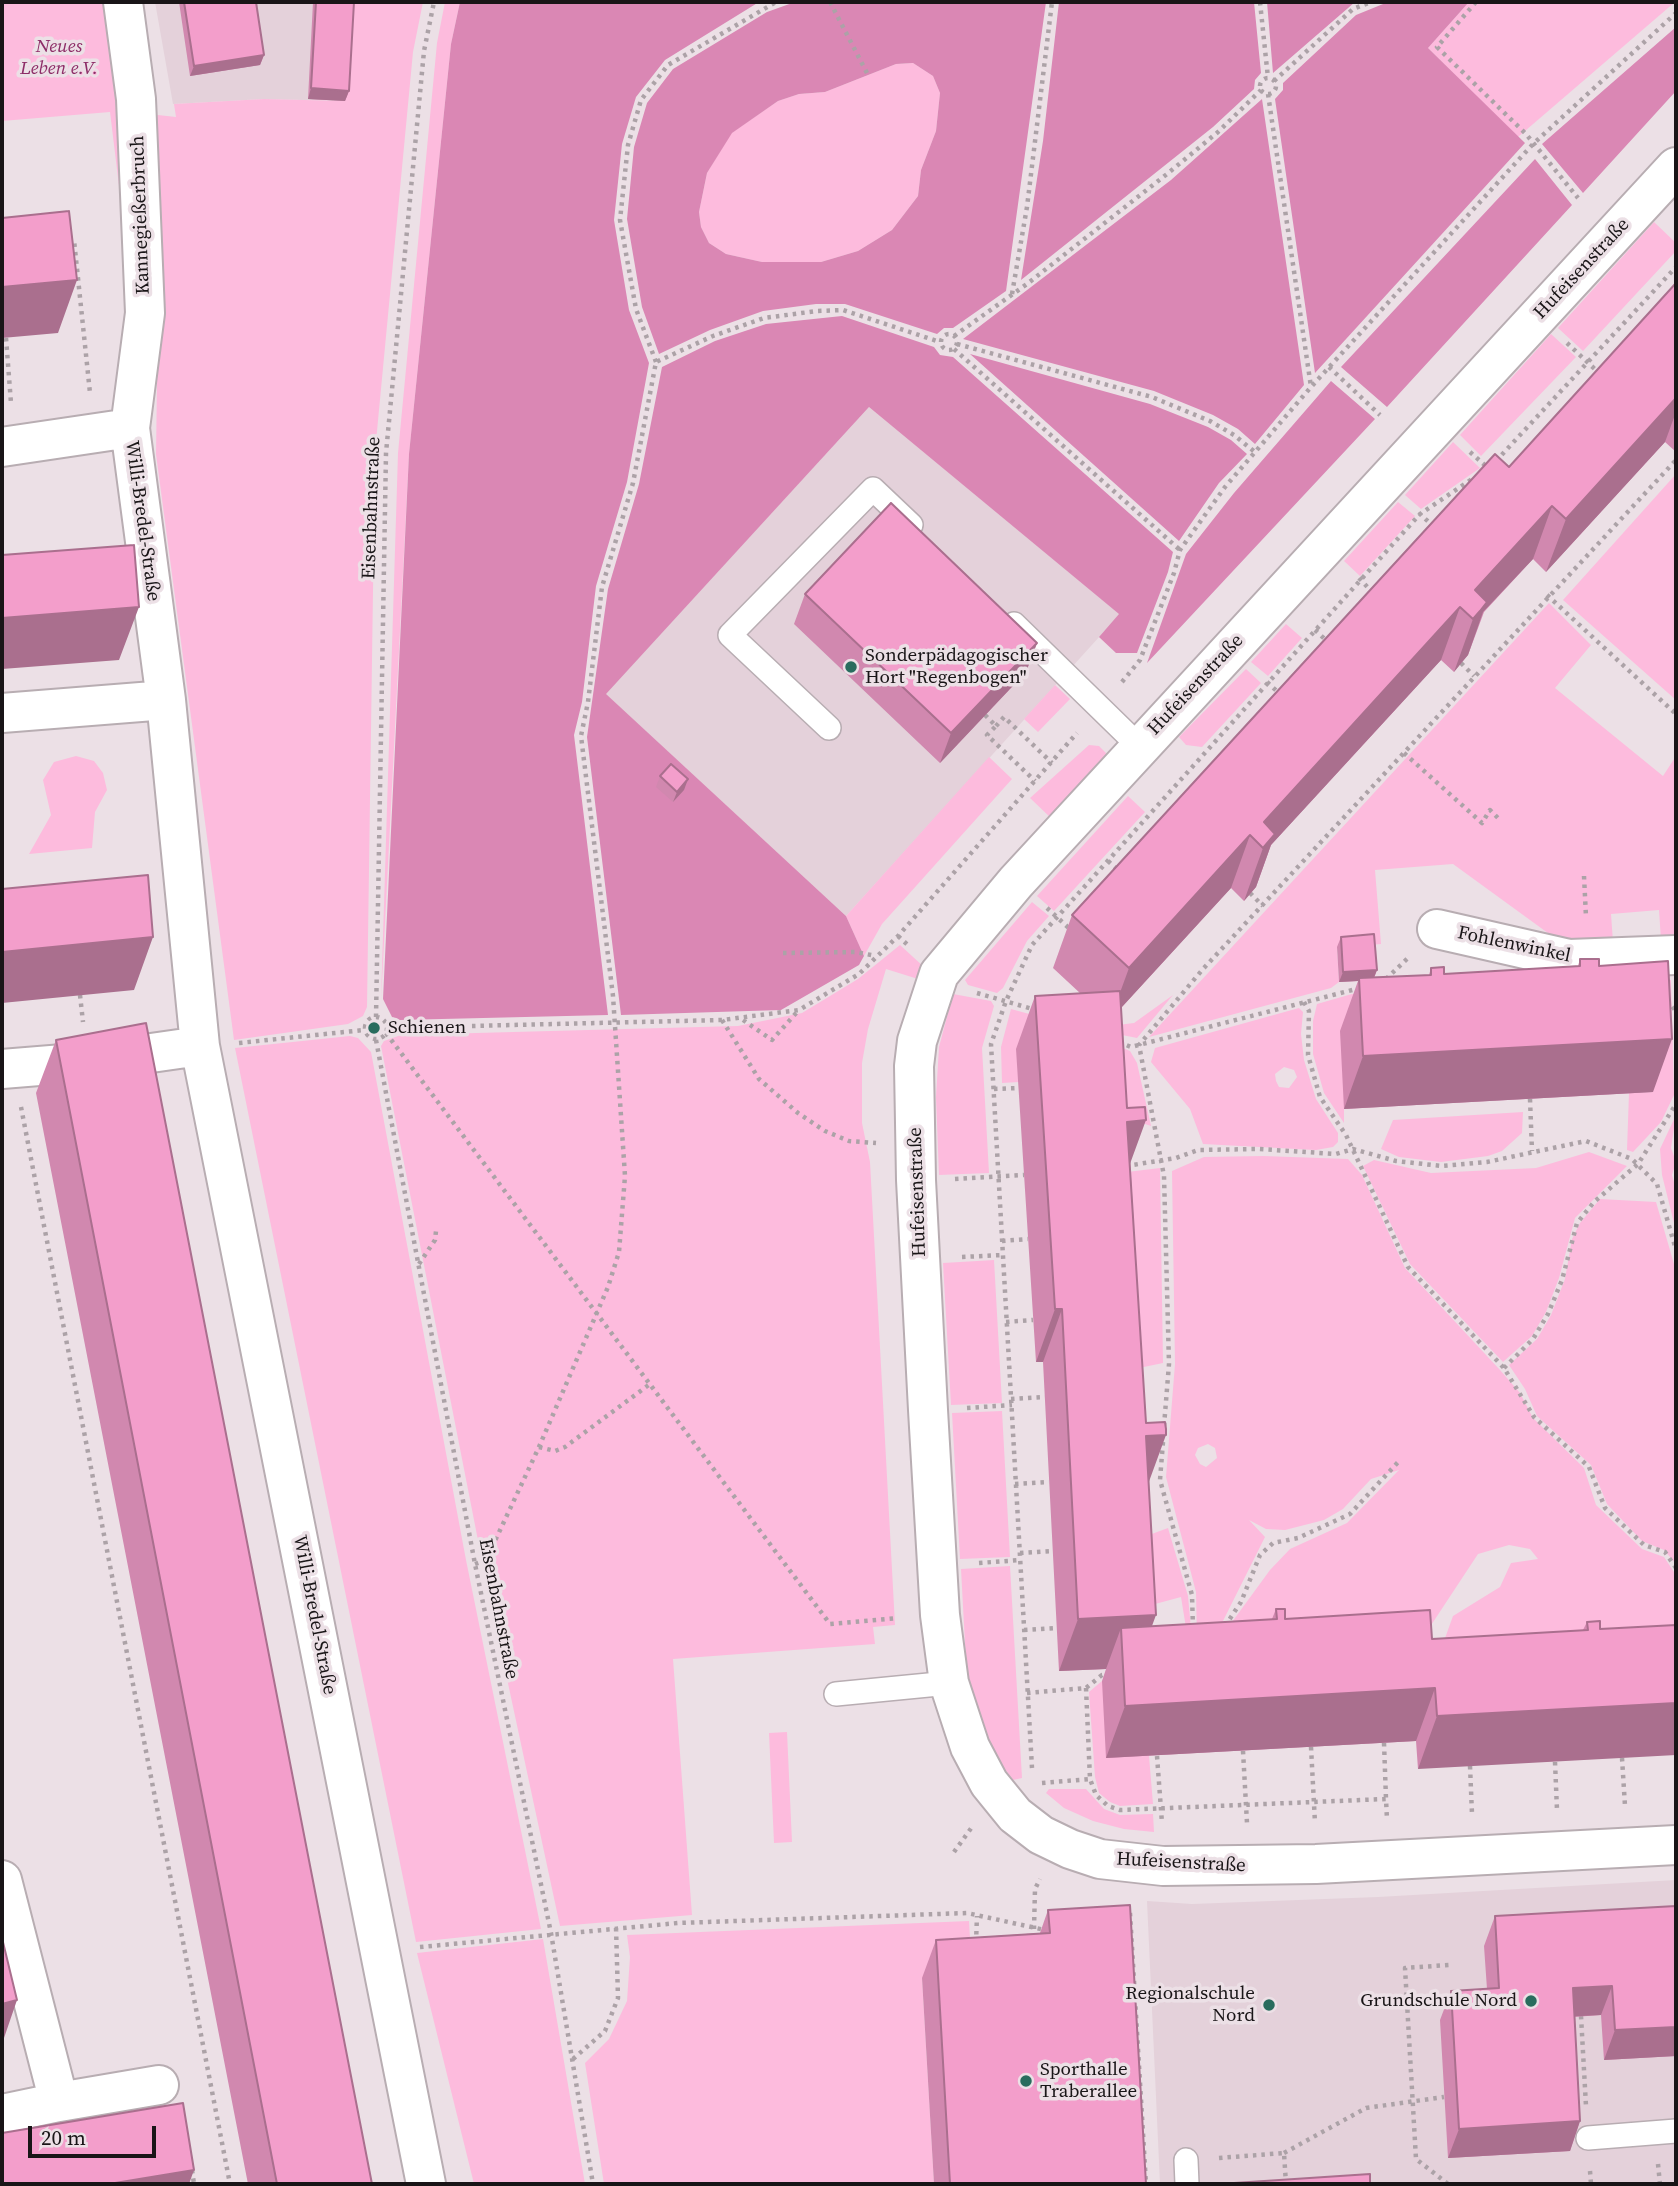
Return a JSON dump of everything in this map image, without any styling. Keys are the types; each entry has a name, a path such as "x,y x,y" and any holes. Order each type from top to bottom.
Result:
{"street":[{"name":"Kannegießerbruch","path":"112,431 145,313 138,125 123,2"},
{"name":"Hufeisenstraße","path":"1676,167 1139,746 939,974 917,1041 914,1066 916,1180 940,1615 949,1683 970,1747 989,1783 1015,1815 1041,1835 1070,1849 1128,1864 1249,1867 1676,1845"},
{"name":"Willi-Bredel-Straße","path":"9,446 112,431 166,700 200,1046 426,2184"},
{"path":"2,713 166,700"},
{"name":"Fohlenwinkel","path":"1437,929 1569,959 1676,955"},
{"path":"8,1068 200,1046"},
{"path":"2,1880 59,2102"},
{"path":"2,2114 159,2085"}],"lane":[{"path":"829,728 730,635 873,489 931,544"},
{"path":"998,608 1139,746"},
{"path":"836,1694 949,1683"},
{"path":"1588,2138 1676,2131"},
{"path":"1186,2160 1187,2184"}],"path":[{"name":"Eisenbahnstraße","path":"376,1017 386,453 424,51 434,2"},
{"path":"474,1564 486,1560 598,1313 619,1252 624,1217 625,1176 615,1022 581,736 588,702 602,587 633,483 656,362 636,309 621,220 628,145 641,100 668,65 776,2"},
{"path":"830,2 867,73"},
{"path":"1012,295 1029,193 1052,2"},
{"path":"1260,2 1268,78"},
{"path":"1275,81 1353,9 1371,2"},
{"path":"1476,2 1437,47 1534,144 1578,198"},
{"path":"1140,660 1174,573 1180,550 1225,487 1329,367 1534,144 1676,13"},
{"path":"1261,90 1260,82 1268,78 1275,81"},
{"path":"1268,94 1276,88 1275,81"},
{"path":"940,342 945,335 954,336 1012,295 1177,166 1261,90"},
{"path":"1261,90 1268,94"},
{"path":"1268,94 1311,387"},
{"path":"62,241 74,240 90,394 112,431"},
{"path":"1032,1770 991,1044 1006,1001 1032,944 1420,514 1488,468 1676,267"},
{"path":"1650,296 1658,304"},
{"path":"656,362 713,336 764,318 817,310 843,310 940,342 946,350 955,347 1152,397 1210,421 1234,435 1256,453"},
{"path":"954,336 955,347 1180,550"},
{"path":"6,338 11,400 9,446"},
{"path":"1588,362 1604,378"},
{"path":"1329,367 1380,415"},
{"path":"76,395 90,394 98,385"},
{"path":"2,401 24,399"},
{"path":"1543,412 1551,419"},
{"path":"1139,1045 1203,969 1547,595 1676,460"},
{"path":"1420,514 1437,531"},
{"path":"1360,580 1377,596"},
{"path":"1547,595 1676,714"},
{"path":"1315,630 1332,646"},
{"path":"1461,663 1474,677"},
{"path":"1268,682 1284,698"},
{"path":"742,1019 772,1040 799,1010 859,974 1100,707"},
{"path":"985,715 996,726"},
{"path":"1035,781 987,735 1004,717 1052,763"},
{"path":"1211,745 1219,752"},
{"path":"1404,753 1482,823 1490,810 1498,818"},
{"path":"1160,803 1168,810"},
{"path":"1108,861 1123,875"},
{"path":"1250,893 1263,905"},
{"path":"1057,917 1079,939"},
{"path":"1378,987 1437,929"},
{"path":"783,953 856,951 877,956"},
{"path":"1109,1038 1131,1047 1349,989 1368,988"},
{"path":"1006,1001 1042,1012"},
{"path":"1304,1002 1309,1011 1308,1055 1320,1097 1353,1149 1408,1268 1504,1368 1534,1416 1589,1467 1605,1508 1644,1545 1665,1552 1676,1568"},
{"path":"799,1010 742,1019 387,1031 376,1040 367,1036 364,1030 368,1020 376,1017 382,1019 387,1031 830,1624 867,1621"},
{"path":"722,1020 759,1079 825,1131 858,1143 915,1142"},
{"path":"200,1046 364,1030"},
{"name":"Eisenbahnstraße","path":"376,1040 474,1564 551,1933 593,2184"},
{"path":"1139,1045 1163,1160 1168,1364 1160,1480 1192,1595 1194,1640"},
{"path":"8,1068 230,2184"},
{"path":"994,1089 1019,1088"},
{"path":"1530,1100 1532,1151"},
{"path":"1504,1368 1533,1339 1548,1314 1562,1280 1577,1223 1594,1202 1638,1164 1676,1104"},
{"path":"1126,1166 1163,1160 1198,1150 1259,1149 1336,1154 1353,1149 1396,1161 1441,1166 1487,1162 1586,1141 1638,1164 1657,1184 1676,1250"},
{"path":"916,1180 1024,1175"},
{"path":"418,1265 435,1240 436,1231"},
{"path":"1002,1241 1028,1239"},
{"path":"1006,1322 1033,1320"},
{"path":"539,1447 555,1451 565,1447 650,1384"},
{"path":"1011,1399 1045,1397"},
{"path":"1220,1633 1241,1602 1260,1555 1273,1543 1298,1538 1350,1514 1400,1460"},
{"path":"1147,1481 1160,1480"},
{"path":"1016,1484 1049,1482"},
{"path":"1020,1553 1052,1551"},
{"path":"1024,1630 1056,1628"},
{"path":"1027,1693 1086,1688 1101,1675 1115,1673"},
{"path":"1086,1688 1090,1779 1096,1795 1108,1806 1120,1810 1386,1800"},
{"path":"1384,1743 1387,1823"},
{"path":"1311,1747 1316,1864"},
{"path":"1243,1751 1249,1867"},
{"path":"1157,1756 1161,1808"},
{"path":"1622,1758 1628,1847"},
{"path":"1033,1783 1090,1779"},
{"path":"954,1852 972,1826"},
{"path":"1128,1864 1146,2184"},
{"path":"1034,1929 1035,1889 1044,1870"},
{"path":"438,1945 616,1927 967,1913 1047,1931"},
{"path":"976,1951 977,1916"},
{"path":"572,2060 605,2031 618,1998 616,1927"},
{"path":"1119,1933 1132,1933"},
{"path":"1448,2184 1416,2159 1405,1968 1449,1965"},
{"path":"1581,2017 1588,2138"},
{"path":"1145,2163 1284,2153 1366,2108 1444,2098"},
{"path":"1284,2153 1286,2184"},
{"path":"191,2160 194,2184"}],"shaded area":[{"path":"155,2 351,2 345,101 264,99 173,104"},
{"path":"460,2 759,2 665,60 636,97 622,144 614,220 629,310 649,363 627,482 596,586 582,702 574,735 608,1015 400,1020 392,1017 383,999 409,454 451,44"},
{"path":"795,2 1046,2 1006,291 953,328 944,328 937,334 845,304 816,304 763,311 710,330 659,354 642,307 627,219 634,147 647,103 673,69 767,12","holes":["913,63 933,76 940,93 936,131 921,170 918,196 892,230 858,251 821,262 762,262 726,254 709,243 701,227 699,212 707,173 732,133 778,101 799,94 825,92 896,64"]},
{"path":"1059,2 1254,2 1261,73 1255,80 1254,89 1213,127 1021,280 1043,141"},
{"path":"1267,2 1355,2 1273,73"},
{"path":"1388,2 1469,2 1428,48 1525,143 1315,373 1275,99 1283,90 1283,83 1356,15"},
{"path":"1676,27 1676,91 1583,193 1542,144"},
{"path":"1262,99 1304,385 1255,444 1238,429 1213,415 1154,391 963,339 1171,180"},
{"path":"1535,159 1572,205 1387,407 1341,367"},
{"path":"842,316 934,347 940,355 953,357 1173,552 1168,572 1137,653 1116,653 1099,637 1119,614 869,407 606,694 846,916 864,956 859,965 781,1010 621,1015 587,737 608,589 639,484 662,367 715,341 766,324"},
{"path":"970,354 1150,404 1208,427 1231,440 1247,454 1219,483 1179,541"},
{"path":"1331,381 1375,419 1147,663 1186,554 1234,493"},
{"name":"Sonderpädagogischer Hort \"Regenbogen\"","path":"869,407 1120,614 846,916 605,694"},
{"path":"1676,1880 1676,2184 1160,2184 1147,1901 1192,1904 1378,1897"}],"green space":[{"name":"Neues Leben e.V.","path":"2,2 111,2 134,309 110,112 2,121"},
{"path":"351,2 423,2 413,52 375,452 367,1007 363,1016 348,1024 234,1040 156,454 158,314 151,118 158,115 176,117 174,104 264,99 345,101"},
{"path":"445,2 460,2 451,44 409,454 381,1001 398,453 437,43"},
{"path":"1469,2 1675,2 1518,137 1428,48"},
{"path":"913,63 933,76 940,93 936,131 921,170 918,196 892,230 858,251 821,262 762,262 726,254 709,243 701,227 699,212 707,173 731,133 778,101 799,94 825,92 896,64"},
{"path":"1654,222 1676,243 1676,251 1583,351 1558,328"},
{"path":"1551,334 1576,357 1481,456 1460,435"},
{"path":"1453,442 1480,468 1421,509 1405,495"},
{"path":"1676,474 1676,700 1563,600"},
{"path":"1398,502 1415,516 1360,576 1344,561"},
{"path":"1549,603 1591,645 1555,688 1663,776 1676,756 1676,939 1661,940 1659,910 1611,914 1613,942 1563,944 1453,864 1375,870 1381,944 1337,948 1339,982 1331,988 1149,1037"},
{"path":"1286,624 1302,638 1268,676 1251,662"},
{"path":"1246,669 1261,683 1202,747 1186,745 1179,737"},
{"path":"1055,685 1070,699 1038,732 1024,719"},
{"path":"1089,745 1099,746 1106,753 1103,771 1053,820 1030,798"},
{"path":"76,756 94,761 103,773 107,790 95,812 92,848 29,854 51,815 43,780 54,762"},
{"path":"989,757 1012,779 882,924 864,956 846,916"},
{"path":"1128,796 1145,812 1054,911 1037,896"},
{"path":"1032,902 1049,916 1027,941 1003,988 997,993 968,985 965,980"},
{"path":"900,945 924,967 918,979 886,969 868,1029 862,1063 862,1123 870,1162 895,1625 873,1627 875,1644 673,1659 692,1915 560,1926 485,1576 381,1046 384,1041 401,1035 738,1026 802,1013 858,979"},
{"path":"1671,980 1674,1095 1661,1122 1633,1152 1627,1150 1629,1093 1653,1092 1583,984"},
{"path":"953,994 991,1001 994,1006 982,1048 989,1173 939,1175 936,1097 939,1047"},
{"path":"1352,994 1386,1000 1344,1109 1344,1123 1324,1093 1313,1054 1313,1021 1317,1004"},
{"path":"1173,995 1137,1038 1117,1034 1118,1025 1134,1023"},
{"path":"1299,1008 1303,1012 1301,1034 1304,1060 1316,1099 1338,1133 1338,1142 1333,1147 1316,1150 1203,1144 1190,1109 1151,1062 1155,1048","holes":["1284,1067 1294,1070 1297,1077 1289,1088 1279,1087 1275,1074"]},
{"path":"1011,1009 1066,1024 1130,1051 1137,1063 1151,1126 1019,1082 1002,1083 1001,1047"},
{"path":"350,1036 358,1038 371,1052 466,1560 541,1929 416,1942 235,1048"},
{"path":"1523,1112 1522,1133 1502,1151 1488,1156 1441,1162 1399,1157 1381,1149 1393,1120"},
{"path":"1676,1115 1671,1148 1676,1162 1672,1175 1676,1189 1676,1231 1662,1175 1660,1149"},
{"path":"1589,1152 1627,1166 1575,1218 1559,1278 1546,1312 1532,1336 1503,1362 1410,1264 1363,1166 1374,1160 1431,1173 1536,1168"},
{"path":"1204,1157 1348,1159 1362,1175 1405,1268 1520,1393 1533,1418 1584,1468 1596,1505 1642,1549 1664,1557 1674,1572 1676,1659 1444,1641 1453,1616 1500,1587 1511,1563 1538,1559 1530,1549 1509,1545 1478,1554 1416,1648 1224,1633 1270,1570 1290,1549 1347,1523 1399,1470 1371,1479 1343,1509 1324,1520 1285,1530 1266,1529 1249,1520 1265,1537 1220,1627 1197,1640 1196,1592 1166,1477 1175,1364 1172,1171","holes":["1208,1444 1215,1448 1217,1458 1206,1467 1200,1464 1195,1455 1198,1448"]},
{"path":"1160,1168 1163,1363 1139,1368 1127,1172"},
{"path":"1600,1199 1656,1202 1674,1264 1676,1564 1664,1550 1642,1541 1607,1504 1591,1465 1537,1416 1525,1389 1509,1365 1537,1339 1551,1315 1565,1279 1572,1239 1580,1223"},
{"path":"994,1260 1002,1403 951,1405 943,1263"},
{"path":"1002,1411 1010,1557 960,1559 952,1413"},
{"path":"1168,1528 1188,1596 1192,1640 1187,1634 1181,1597 1133,1610 1130,1542"},
{"path":"1010,1566 1022,1778 1013,1780 994,1755 971,1691 966,1662 961,1569"},
{"path":"1102,1681 1149,1756 1153,1804 1120,1806 1099,1793 1095,1777 1089,1692"},
{"path":"787,1732 792,1842 774,1843 769,1733"},
{"path":"1049,1789 1086,1789 1104,1809 1120,1815 1153,1814 1154,1832 1124,1829 1093,1821 1064,1808 1046,1793"},
{"path":"969,1921 972,1975 922,1978 934,2184 604,2184 585,2063 609,2039 627,2001 630,1957 627,1935"},
{"path":"543,1939 585,2184 474,2184 417,1953"}],"building":[{"path":"184,2 256,2 264,55 194,66"},
{"path":"316,2 354,2 349,91 311,88"},
{"path":"69,211 77,280 2,287 2,218"},
{"path":"1676,283 1676,398 1566,519 1552,506 1475,590 1487,602 1473,619 1460,607 1264,822 1275,834 1263,848 1250,835 1129,968 1072,915 1495,454 1509,467"},
{"path":"891,503 1037,643 951,733 805,594"},
{"path":"134,545 139,607 2,618 2,555"},
{"path":"671,764 688,779 677,792 660,776"},
{"path":"148,875 153,937 2,952 2,889"},
{"path":"1374,934 1377,970 1343,972 1341,937"},
{"path":"1580,959 1599,959 1599,966 1668,961 1672,1039 1363,1056 1359,978 1431,975 1431,968 1444,967 1444,974 1580,966"},
{"path":"1120,991 1127,1108 1145,1107 1146,1120 1127,1122 1146,1423 1165,1422 1166,1429 1166,1435 1146,1436 1156,1615 1078,1619 1062,1309 1055,1309 1035,996"},
{"path":"146,1023 372,2184 277,2184 56,1040"},
{"path":"1276,1609 1285,1609 1285,1619 1430,1610 1432,1639 1588,1630 1587,1622 1600,1621 1600,1629 1676,1625 1676,1703 1437,1716 1435,1688 1125,1706 1121,1628 1277,1619"},
{"name":"Sporthalle Traberallee","path":"1130,1905 1146,2184 950,2184 936,1940 1050,1933 1048,1910"},
{"path":"1676,1906 1676,2027 1615,2030 1612,1986 1573,1988 1580,2121 1459,2129 1451,1991 1499,1988 1495,1916"},
{"path":"2,1938 17,2000 2,2004"},
{"path":"183,2103 194,2170 109,2184 2,2184 2,2133"},
{"path":"1370,2174 1370,2184 1234,2183"}],"place":[{"name":"Sonderpädagogischer Hort \"Regenbogen\"","path":"851,667"},
{"name":"Schienen","path":"374,1028"},
{"name":"Grundschule Nord","path":"1531,2001"},
{"name":"Regionalschule Nord","path":"1269,2005"},
{"name":"Sporthalle Traberallee","path":"1026,2081"}]}
